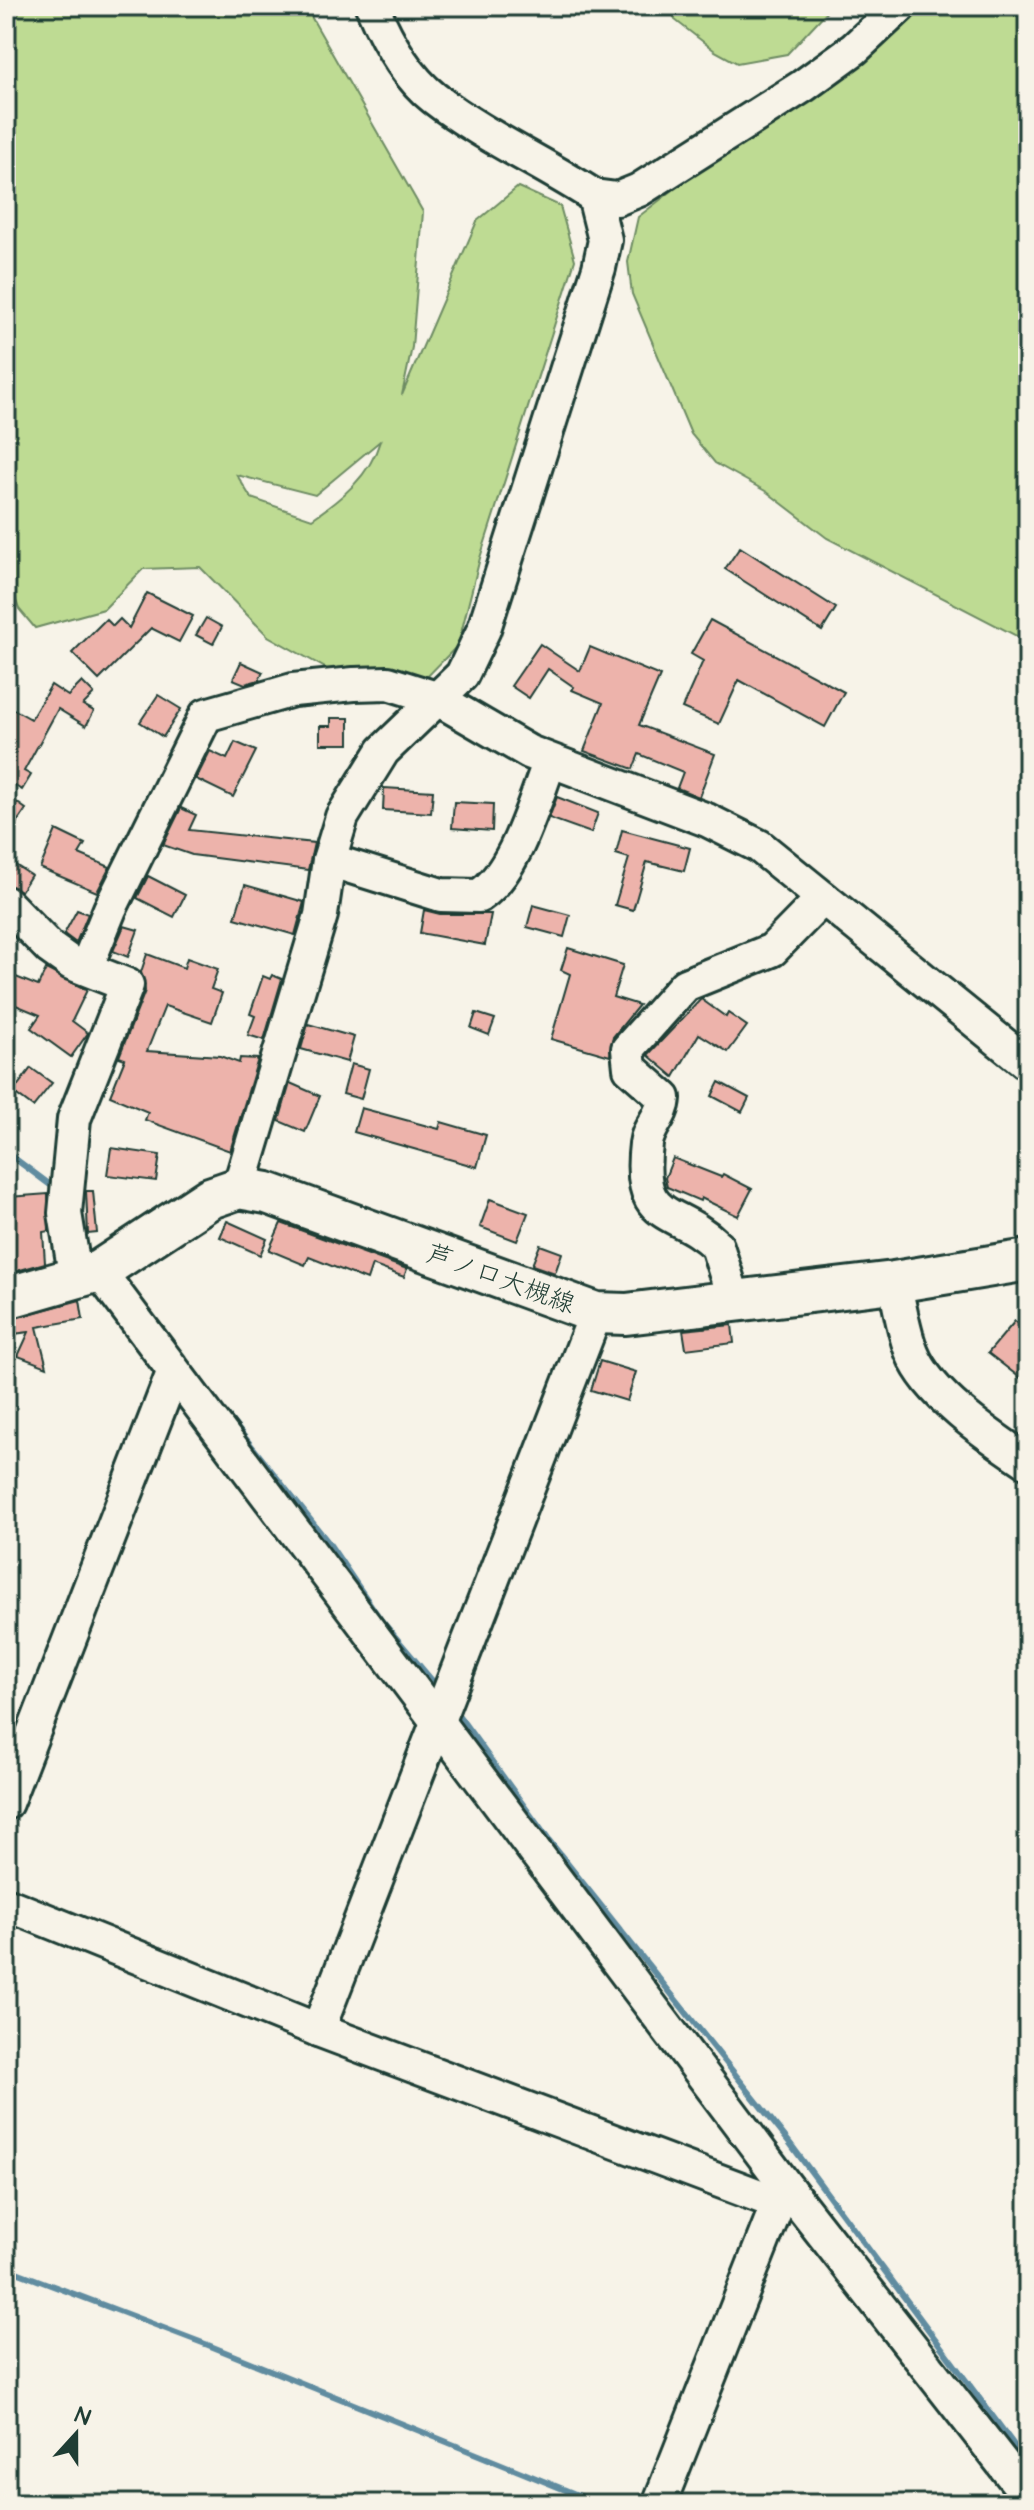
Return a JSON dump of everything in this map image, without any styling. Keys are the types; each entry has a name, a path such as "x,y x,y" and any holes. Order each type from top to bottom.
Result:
{"main road":[{"path":"6,1298 87,1275 210,1198 239,1188"},
{"name":"芦ノ口大槻線","path":"239,1188 267,1193 596,1313 626,1314 894,1282 1028,1260"}],"street":[{"path":"372,6 383,31 405,66 432,97 594,196 617,199 639,190 803,86 854,49 900,6"},
{"path":"239,1188 317,929 329,860 342,817 383,751 462,675 484,629 599,268 605,240 594,196"},
{"path":"86,968 110,909 206,715 293,690 388,683 436,698 550,761 707,820 759,846 1028,1064"},
{"path":"329,860 441,895 479,896 499,880 509,861 550,761"},
{"path":"734,1300 717,1246 664,1214 650,1200 646,1184 646,1141 661,1118 664,1098 630,1068 628,1049 685,985 772,950 823,898"},
{"path":"6,903 50,948 71,963 127,985 74,1119 65,1213 87,1275 173,1373 438,1719 786,2201 1028,2496"},
{"path":"894,1282 912,1353 925,1375 978,1426 1028,1462"},
{"path":"318,2030 596,1313"},
{"path":"6,1803 173,1373"},
{"path":"6,1904 318,2030 786,2201"},
{"path":"659,2504 786,2201"}],"green space":[{"path":"6,6 305,6 423,212 412,347 402,395 477,221 518,187 560,206 575,260 480,558 458,645 424,680 329,670 268,636 200,567 143,569 104,609 35,628 19,609 6,573","holes":["380,441 375,454 353,486 312,519 251,498 237,475 315,495"]},
{"path":"670,6 832,6 787,54 737,63 715,51 675,20"},
{"path":"912,6 1028,6 1028,642 827,538 767,492 715,463 691,434 632,294 628,262 638,217"}],"building":[{"path":"740,547 836,608 822,631 725,569"},
{"path":"147,593 193,616 179,642 151,628 99,680 72,653 106,619 113,626 120,619 129,628"},
{"path":"206,618 222,627 213,644 196,635"},
{"path":"710,620 844,692 825,727 739,680 719,724 682,708 703,661 691,654"},
{"path":"540,644 580,671 590,647 660,676 639,725 715,754 699,797 677,788 683,772 639,754 633,769 584,751 603,703 572,690 574,687 548,669 529,698 511,686"},
{"path":"241,662 263,672 259,680 245,684 233,679"},
{"path":"82,682 94,694 83,705 94,711 86,726 58,709 24,771 31,775 22,790 15,786 9,797 26,809 6,838 6,705 31,719 51,685 68,696"},
{"path":"158,695 181,709 163,737 140,722"},
{"path":"331,718 349,718 349,744 320,744 320,726 331,726"},
{"path":"235,742 256,751 233,797 196,779 210,751 227,759"},
{"path":"384,788 433,791 431,813 383,810"},
{"path":"557,797 598,813 591,833 549,818"},
{"path":"454,802 493,804 492,831 452,828"},
{"path":"181,808 196,815 189,830 314,843 308,870 192,855 163,845"},
{"path":"56,830 85,844 79,854 110,867 97,892 40,868"},
{"path":"622,830 690,848 684,871 647,862 633,910 615,905 629,858 616,854"},
{"path":"6,859 31,875 21,891 6,885"},
{"path":"148,876 185,895 174,917 137,898"},
{"path":"245,885 304,902 295,935 235,918"},
{"path":"533,905 570,915 564,937 527,927"},
{"path":"77,910 88,914 76,943 64,934"},
{"path":"424,910 440,914 491,914 485,945 420,933"},
{"path":"124,926 138,930 128,957 113,951"},
{"path":"568,948 623,965 613,997 639,1005 613,1037 610,1056 551,1039 570,974 561,970"},
{"path":"147,954 184,968 187,958 218,969 211,989 222,993 212,1022 165,1006 147,1051 220,1056 239,1063 240,1058 258,1059 230,1151 145,1120 148,1112 110,1096 125,1059 119,1057 145,991 141,972"},
{"path":"46,969 87,990 72,1021 88,1033 71,1057 31,1028 40,1015 6,1001 6,973 38,986"},
{"path":"272,975 282,979 264,1040 248,1035 255,1016 250,1014 263,976 270,979"},
{"path":"701,999 726,1017 728,1013 747,1026 728,1052 699,1034 674,1077 648,1055"},
{"path":"476,1013 495,1019 489,1035 471,1028"},
{"path":"308,1024 354,1037 347,1062 301,1049"},
{"path":"351,1064 369,1069 361,1099 343,1094"},
{"path":"31,1068 52,1083 33,1107 13,1092"},
{"path":"719,1082 749,1098 742,1112 712,1096"},
{"path":"290,1083 320,1096 305,1132 279,1121"},
{"path":"361,1108 439,1129 441,1122 486,1135 477,1167 354,1132"},
{"path":"111,1148 160,1155 156,1181 107,1175"},
{"path":"673,1158 721,1177 723,1174 752,1189 738,1216 701,1198 700,1201 667,1187 665,1178"},
{"path":"86,1191 93,1191 97,1233 88,1234"},
{"path":"48,1194 49,1231 43,1232 45,1263 6,1274 6,1256 13,1256 9,1197"},
{"path":"490,1199 528,1213 517,1241 480,1227"},
{"path":"227,1221 267,1239 260,1255 220,1237"},
{"path":"281,1223 407,1269 404,1277 372,1265 367,1280 309,1257 305,1265 269,1250"},
{"path":"540,1245 562,1253 555,1273 532,1265"},
{"path":"80,1300 83,1319 37,1327 47,1367 18,1356 29,1332 6,1335 6,1320"},
{"path":"1015,1321 1028,1331 1028,1384 988,1353"},
{"path":"732,1325 734,1343 686,1349 683,1330"},
{"path":"600,1361 636,1372 627,1401 591,1390"}],"waterway":[{"path":"6,1152 57,1190"},
{"path":"227,1415 328,1542 381,1620 440,1690"},
{"path":"454,1709 548,1839 789,2142 1028,2464"},
{"path":"6,2268 208,2345 600,2504"}]}
